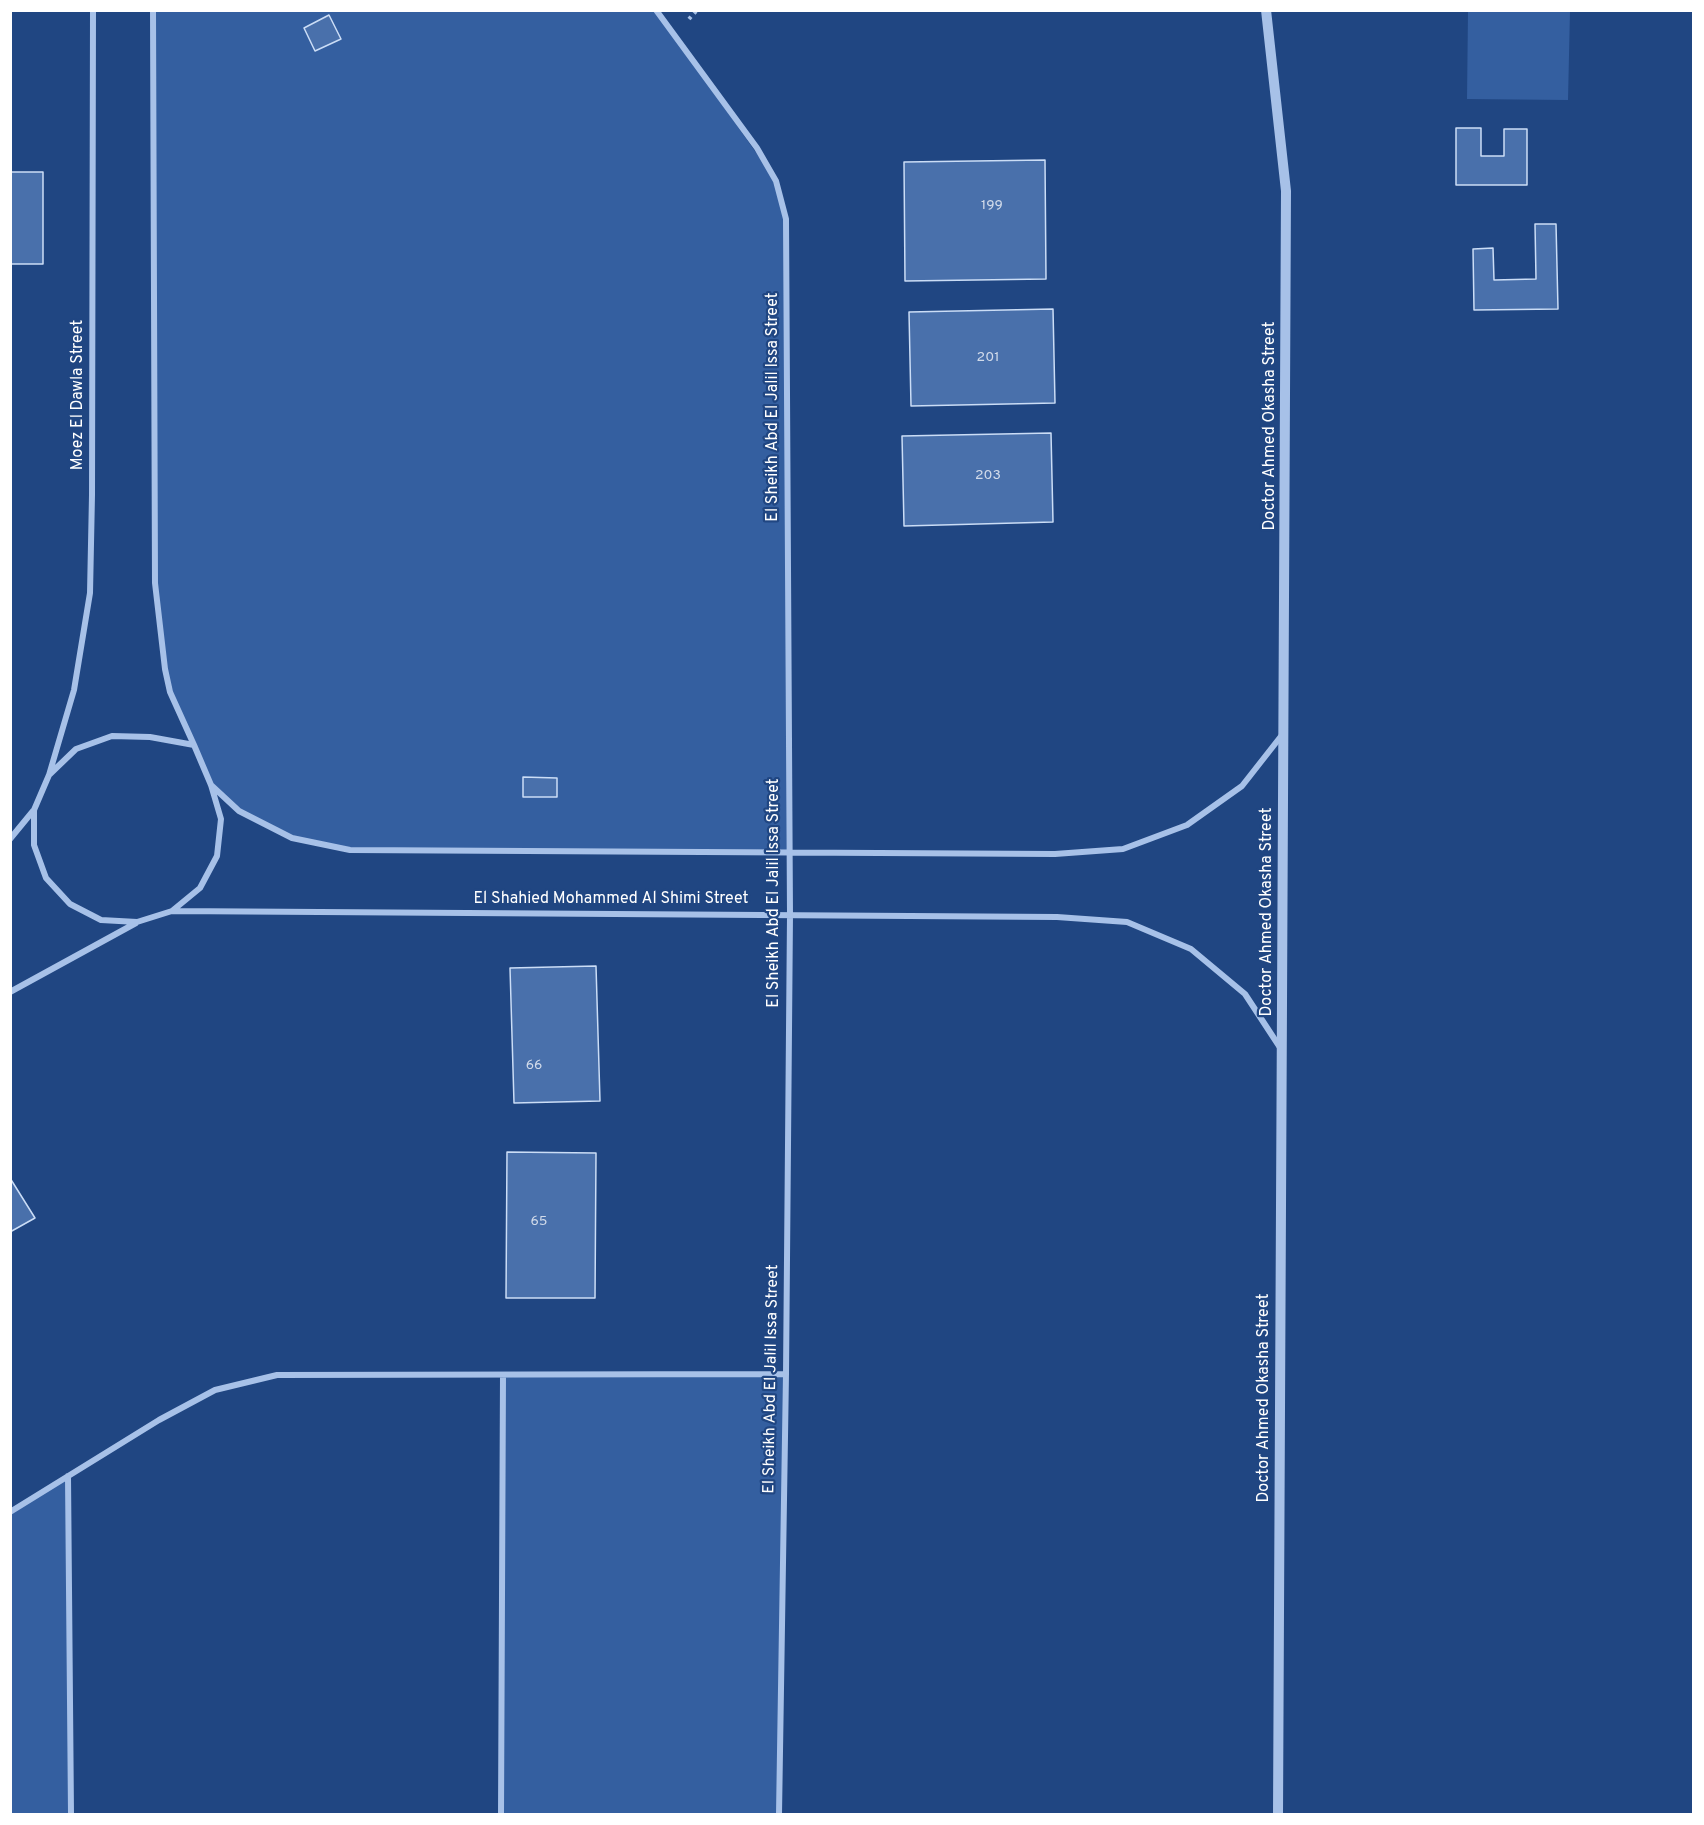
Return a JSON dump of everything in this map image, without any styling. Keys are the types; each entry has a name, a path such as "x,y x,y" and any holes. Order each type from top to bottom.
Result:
{"street":[{"name":"Moez El Dawla Street","path":"49,775 74,690 90,593 93,10"},
{"path":"10,992 137,922 172,911 201,888 217,856 221,819 211,785 170,692 165,669 155,583 153,10"},
{"name":"El Sheikh Abd El Jalil Issa Street","path":"656,10 756,148 776,182 786,219 790,915 779,1815"},
{"name":"Doctor Ahmed Okasha Street","path":"1266,10 1286,191 1278,1815"},
{"path":"211,785 239,811 292,838 351,850 1055,854 1123,849 1187,825 1242,786 1284,732"},
{"path":"10,839 34,810 49,775 76,749 112,736 150,737 194,746"},
{"path":"34,810 34,845 46,878 70,904 101,920 137,922"},
{"name":"El Shahied Mohammed Al Shimi Street","path":"172,911 1057,917 1127,922 1191,949 1236,986 1245,994 1283,1053"},
{"path":"10,1512 159,1420 215,1390 277,1375 786,1374"},
{"path":"501,1815 503,1375"},
{"path":"68,1476 71,1815"}],"shaded area":[{"path":"153,11 656,11 776,181 786,219 789,853 350,850 292,838 239,811 211,785 170,692 155,583"},
{"path":"1468,11 1570,11 1568,100 1467,99"},
{"path":"786,1374 779,1814 501,1814 503,1375"},
{"path":"68,1476 71,1814 11,1814 11,1512"}],"building":[{"path":"329,15 341,39 315,51 304,28"},
{"path":"1456,128 1481,128 1481,156 1504,156 1504,129 1527,129 1527,185 1456,185"},
{"path":"1045,160 1046,279 905,281 904,162"},
{"path":"10,172 43,172 43,264 10,264"},
{"path":"1535,224 1556,224 1558,309 1474,310 1473,249 1493,248 1494,280 1536,279"},
{"path":"1053,309 1055,403 911,406 909,312"},
{"path":"1051,433 1053,522 904,526 902,436"},
{"path":"523,777 557,778 557,797 523,797"},
{"path":"596,966 600,1101 514,1103 510,968"},
{"path":"507,1152 596,1153 595,1298 506,1298"},
{"path":"10,1178 35,1218 10,1232"}]}
